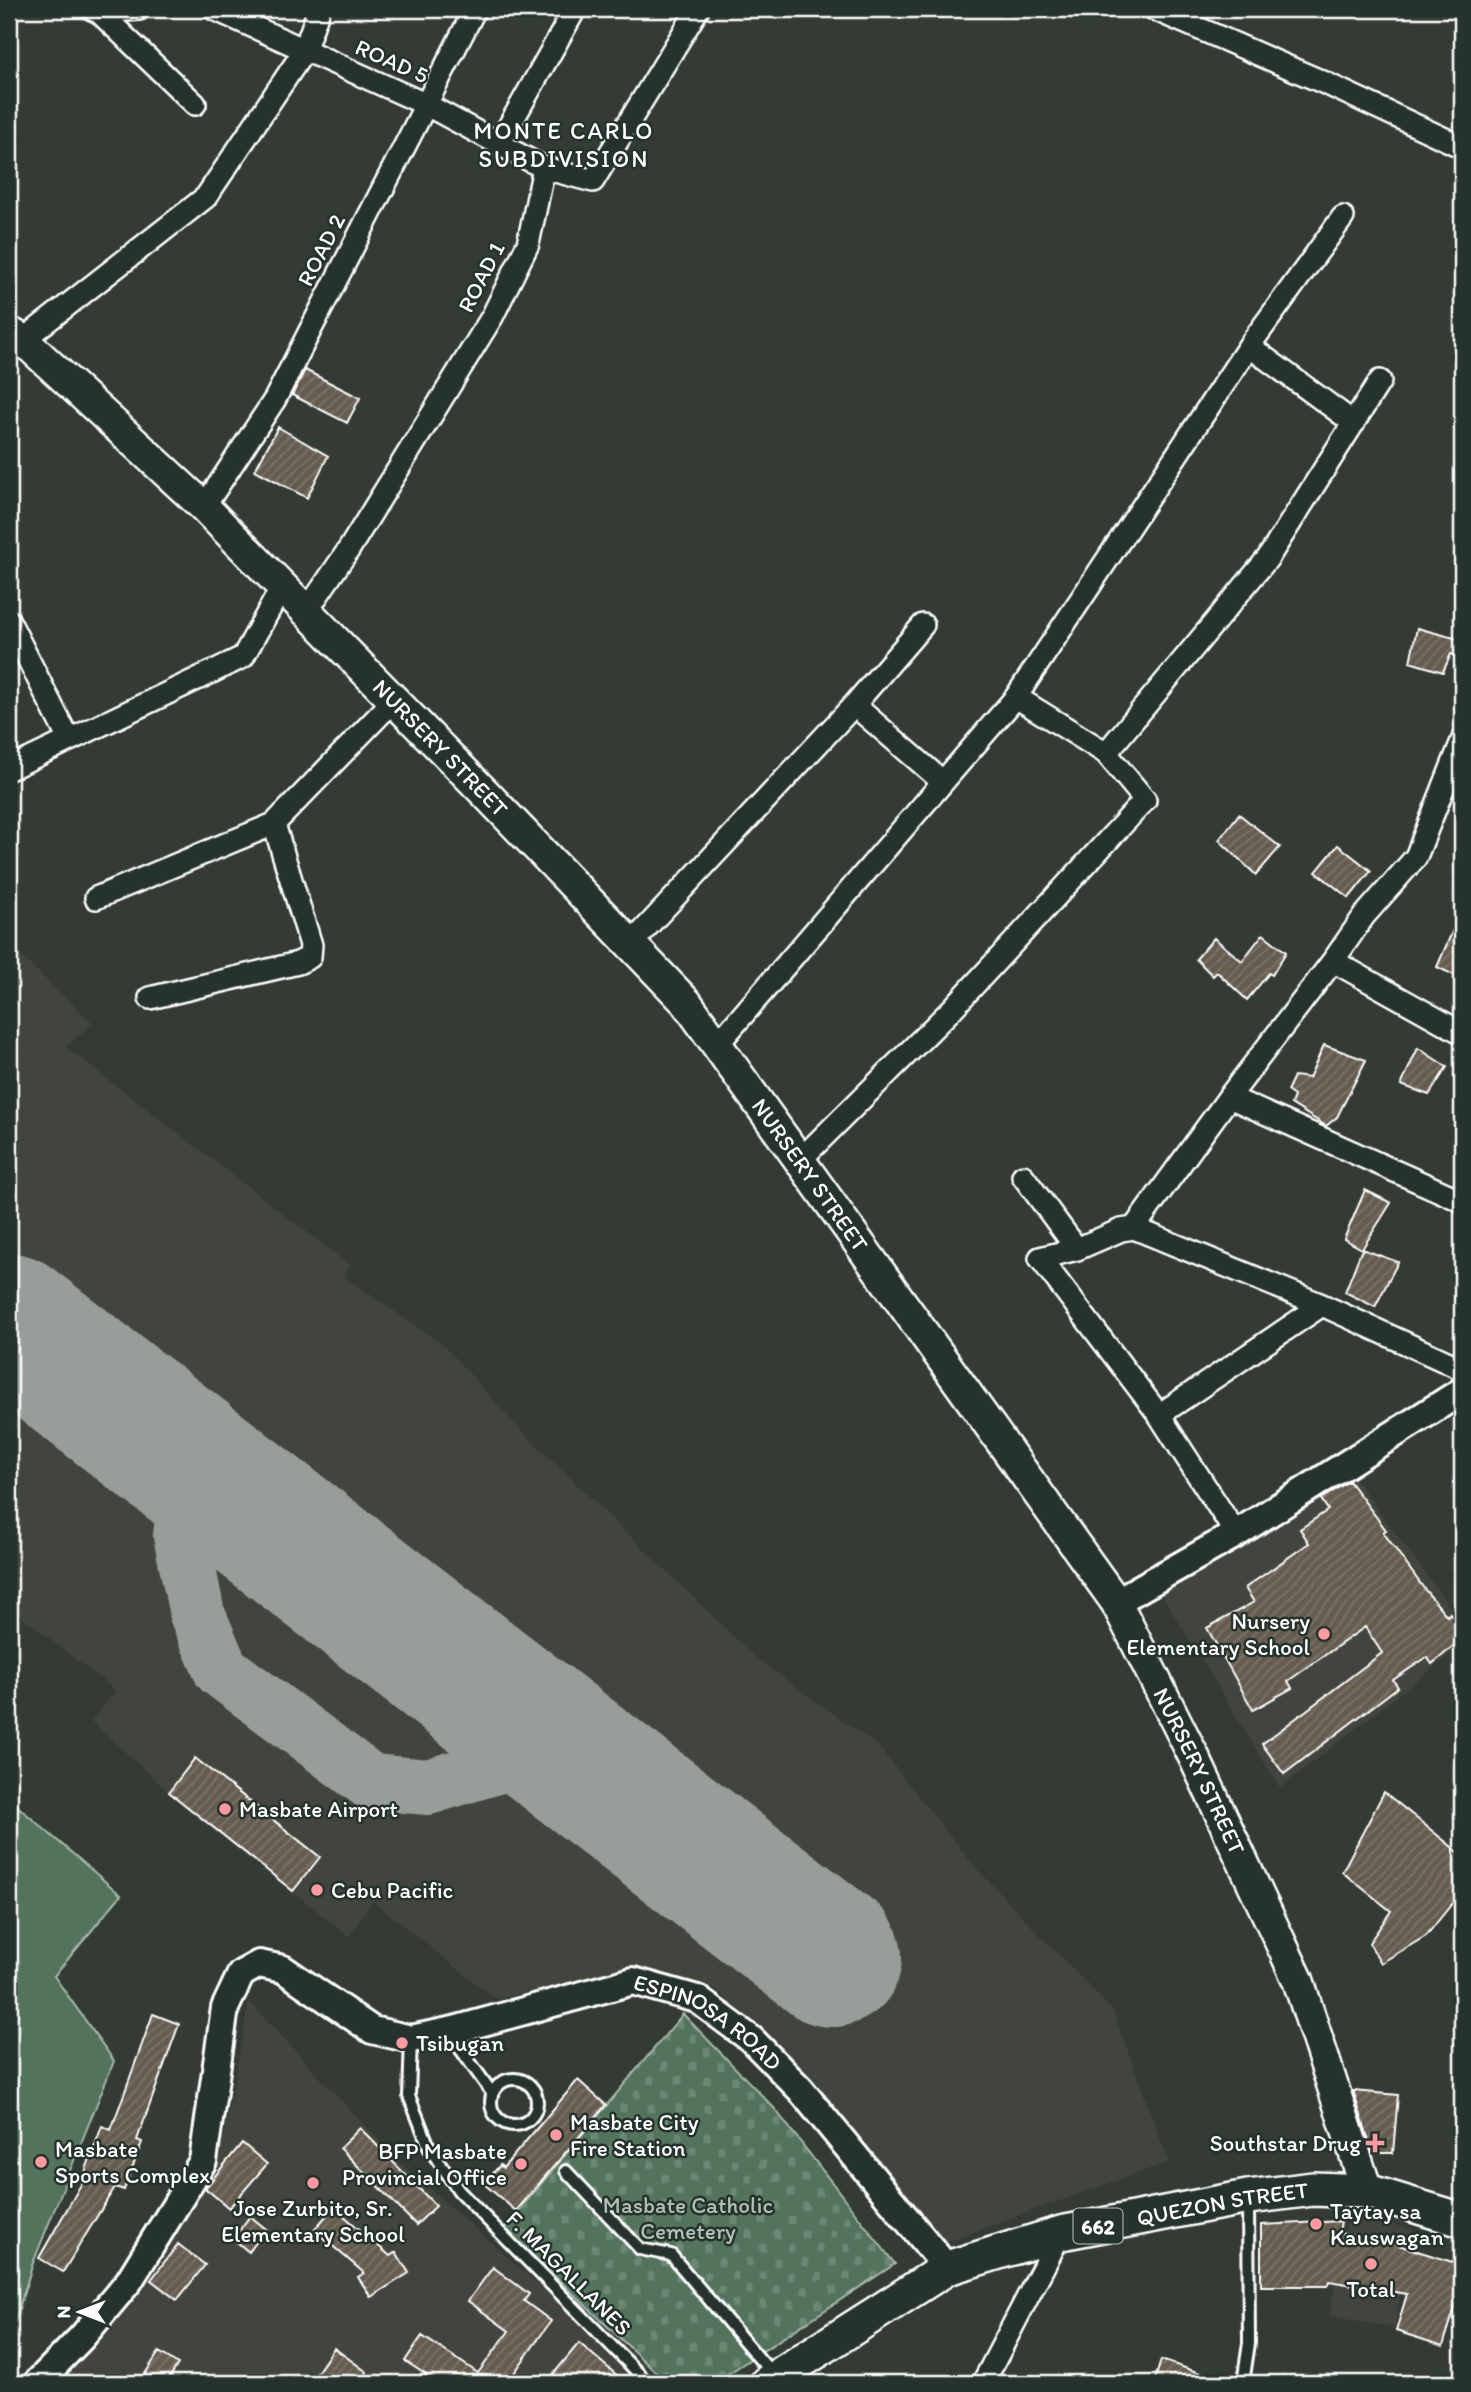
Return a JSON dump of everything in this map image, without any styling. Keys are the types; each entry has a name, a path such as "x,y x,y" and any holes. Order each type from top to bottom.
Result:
{"main road":[{"name":"NURSERY STREET","path":"16,336 204,508 687,1003 1116,1602 1194,1757 1297,1980 1367,2191"},
{"name":"QUEZON STREET","path":"771,2380 947,2268 1060,2233 1248,2197 1313,2189 1367,2191 1462,2220"}],"street":[{"path":"96,10 139,9"},
{"name":"ROAD 5","path":"214,9 425,104 544,168"},
{"path":"16,336 206,197 304,51 319,9"},
{"name":"ROAD 2","path":"204,508 275,398 475,9"},
{"path":"499,144 575,9"},
{"path":"544,168 593,181 698,9"},
{"path":"1154,9 1325,83 1462,147"},
{"path":"96,10 195,104"},
{"name":"ROAD 1","path":"306,612 349,549 492,317 527,244 544,168"},
{"path":"717,1045 1016,697 1249,346 1343,217"},
{"path":"1249,346 1354,423"},
{"path":"1106,753 1268,558 1380,381"},
{"path":"9,769 243,656 282,587"},
{"path":"9,621 69,740"},
{"path":"631,944 854,705 923,625"},
{"path":"800,1160 951,1010 1145,800 1106,753 1016,697"},
{"path":"96,898 274,824 393,701"},
{"path":"854,705 943,782"},
{"path":"1134,1228 1364,916 1416,857 1462,741"},
{"path":"150,998 298,964 310,957 311,945 274,824"},
{"path":"1333,961 1462,1033"},
{"path":"1229,1097 1462,1200"},
{"path":"1023,1176 1077,1249"},
{"path":"1236,1534 1159,1415 1040,1258 1077,1249 1121,1230 1134,1228 1322,1305 1462,1369"},
{"path":"1159,1415 1322,1305"},
{"path":"1116,1602 1236,1534 1462,1391"},
{"name":"ESPINOSA ROAD","path":"37,2383 82,2337 129,2281 202,2161 225,2008 241,1974 259,1964 283,1969 372,2030 411,2039 634,1981 697,1999 751,2039 800,2089 947,2268"},
{"path":"983,2383 1060,2233"}],"lane":[{"path":"447,2031 492,2093 492,2109 501,2121 515,2125 522,2123 533,2114 536,2107 535,2093 530,2085 522,2080 505,2080 497,2085 492,2093"},
{"name":"F. MAGALLANES","path":"411,2039 409,2096 429,2149 459,2191 648,2383"},
{"path":"566,2171 640,2249 671,2255 771,2380"},
{"path":"1243,2383 1249,2343 1248,2197"}],"shaded area":[{"path":"9,945 93,1023 66,1047 350,1265 345,1277 442,1344 529,1438 755,1657 878,1746 977,1869 1113,2011 1169,2162 942,2243 866,2143 716,1989 671,1976 626,1970 496,1999 372,1901 349,1937 169,1792 91,1721 116,1691 9,1607"},
{"name":"Nursery Elementary School","path":"1348,1469 1462,1623 1462,1645 1280,1788 1157,1587"},
{"name":"Jose Zurbito, Sr. Elementary School","path":"249,2001 398,2161 572,2314 640,2383 53,2383 63,2378 122,2305 219,2160"},
{"path":"1348,2216 1413,2229 1394,2328 1329,2316"}],"green space":[{"name":"Masbate Sports Complex","path":"9,1799 121,1895 54,1976 114,2061 33,2263 9,2341"},
{"name":"Masbate Catholic Cemetery","path":"683,2014 774,2108 895,2264 714,2383 667,2383 504,2228"}],"building":[{"path":"305,370 360,398 347,423 292,395"},
{"path":"278,427 328,456 307,498 255,470"},
{"path":"1417,628 1462,640 1462,657 1451,654 1443,672 1410,662"},
{"path":"1239,814 1280,847 1256,875 1219,840"},
{"path":"1338,845 1371,871 1349,898 1316,872"},
{"path":"1462,909 1462,979 1437,967"},
{"path":"1263,934 1286,952 1272,975 1269,973 1247,1000 1217,972 1213,976 1196,959 1214,938 1242,961"},
{"path":"1324,1045 1366,1060 1337,1117 1326,1126 1291,1104 1294,1096 1287,1091 1294,1076 1309,1078"},
{"path":"1418,1048 1447,1067 1429,1095 1401,1085"},
{"path":"1365,1190 1391,1203 1362,1249 1344,1239"},
{"path":"1362,1249 1398,1262 1375,1307 1345,1292"},
{"name":"Nursery Elementary School","path":"1349,1481 1386,1530 1383,1532 1425,1590 1447,1616 1450,1613 1462,1629 1462,1639 1432,1664 1427,1657 1393,1680 1398,1687 1284,1774 1262,1744 1382,1653 1365,1627 1288,1681 1292,1688 1253,1710 1207,1628 1254,1602 1245,1588 1309,1543 1300,1529 1328,1510 1321,1499"},
{"name":"Masbate Airport","path":"195,1758 320,1857 293,1891 169,1792"},
{"path":"1384,1792 1462,1855 1462,1891 1426,1936 1381,1963 1369,1943 1391,1911 1342,1872"},
{"path":"153,2014 179,2024 137,2140 142,2142 124,2190 115,2187 63,2272 39,2258 86,2176 84,2175 102,2126 111,2130"},
{"name":"Masbate City Fire Station","path":"578,2080 606,2105 516,2211 484,2184 500,2165 503,2168"},
{"path":"1353,2091 1398,2095 1393,2153 1373,2153"},
{"path":"360,2128 436,2206 416,2225 340,2148"},
{"path":"242,2143 267,2164 229,2208 205,2188"},
{"path":"334,2207 390,2256 396,2252 409,2273 371,2297 358,2277 364,2273 314,2230"},
{"path":"250,2216 266,2229 249,2252 233,2239"},
{"path":"1341,2221 1339,2233 1392,2243 1462,2265 1462,2285 1443,2346 1396,2331 1407,2294 1329,2281 1327,2286 1261,2286 1261,2225"},
{"path":"178,2244 205,2265 177,2300 151,2280"},
{"path":"493,2267 529,2294 524,2301 551,2321 507,2383 439,2383 405,2361 422,2336 478,2373 509,2331 468,2301"},
{"path":"579,2343 626,2383 546,2383"},
{"path":"334,2348 367,2372 359,2383 310,2383"},
{"path":"159,2352 178,2364 166,2383 139,2383"},
{"path":"1161,2360 1221,2380 1221,2383 1154,2383"}],"taxiway":[{"path":"185,1458 189,1476 181,1535 197,1614 221,1670 371,1782 428,1787 503,1764 514,1746 513,1711"},
{"path":"181,1535 202,1513 241,1502"},
{"path":"503,1764 575,1759"}],"runway":[{"path":"9,1323 832,1957"}],"place":[{"name":"Nursery Elementary School","path":"1324,1634"},
{"name":"Masbate Airport","path":"225,1809"},
{"name":"Cebu Pacific","path":"317,1890"},
{"name":"Tsibugan","path":"402,2043"},
{"name":"Masbate City Fire Station","path":"556,2135"},
{"name":"Southstar Drug","path":"1375,2143"},
{"name":"Masbate Sports Complex","path":"41,2162"},
{"name":"BFP Masbate Provincial Office","path":"521,2164"},
{"name":"Jose Zurbito, Sr. Elementary School","path":"313,2183"},
{"name":"Taytay sa Kauswagan","path":"1316,2224"},
{"name":"Total","path":"1371,2264"}],"district":[{"name":"MONTE CARLO SUBDIVISION","path":"564,144"}]}
